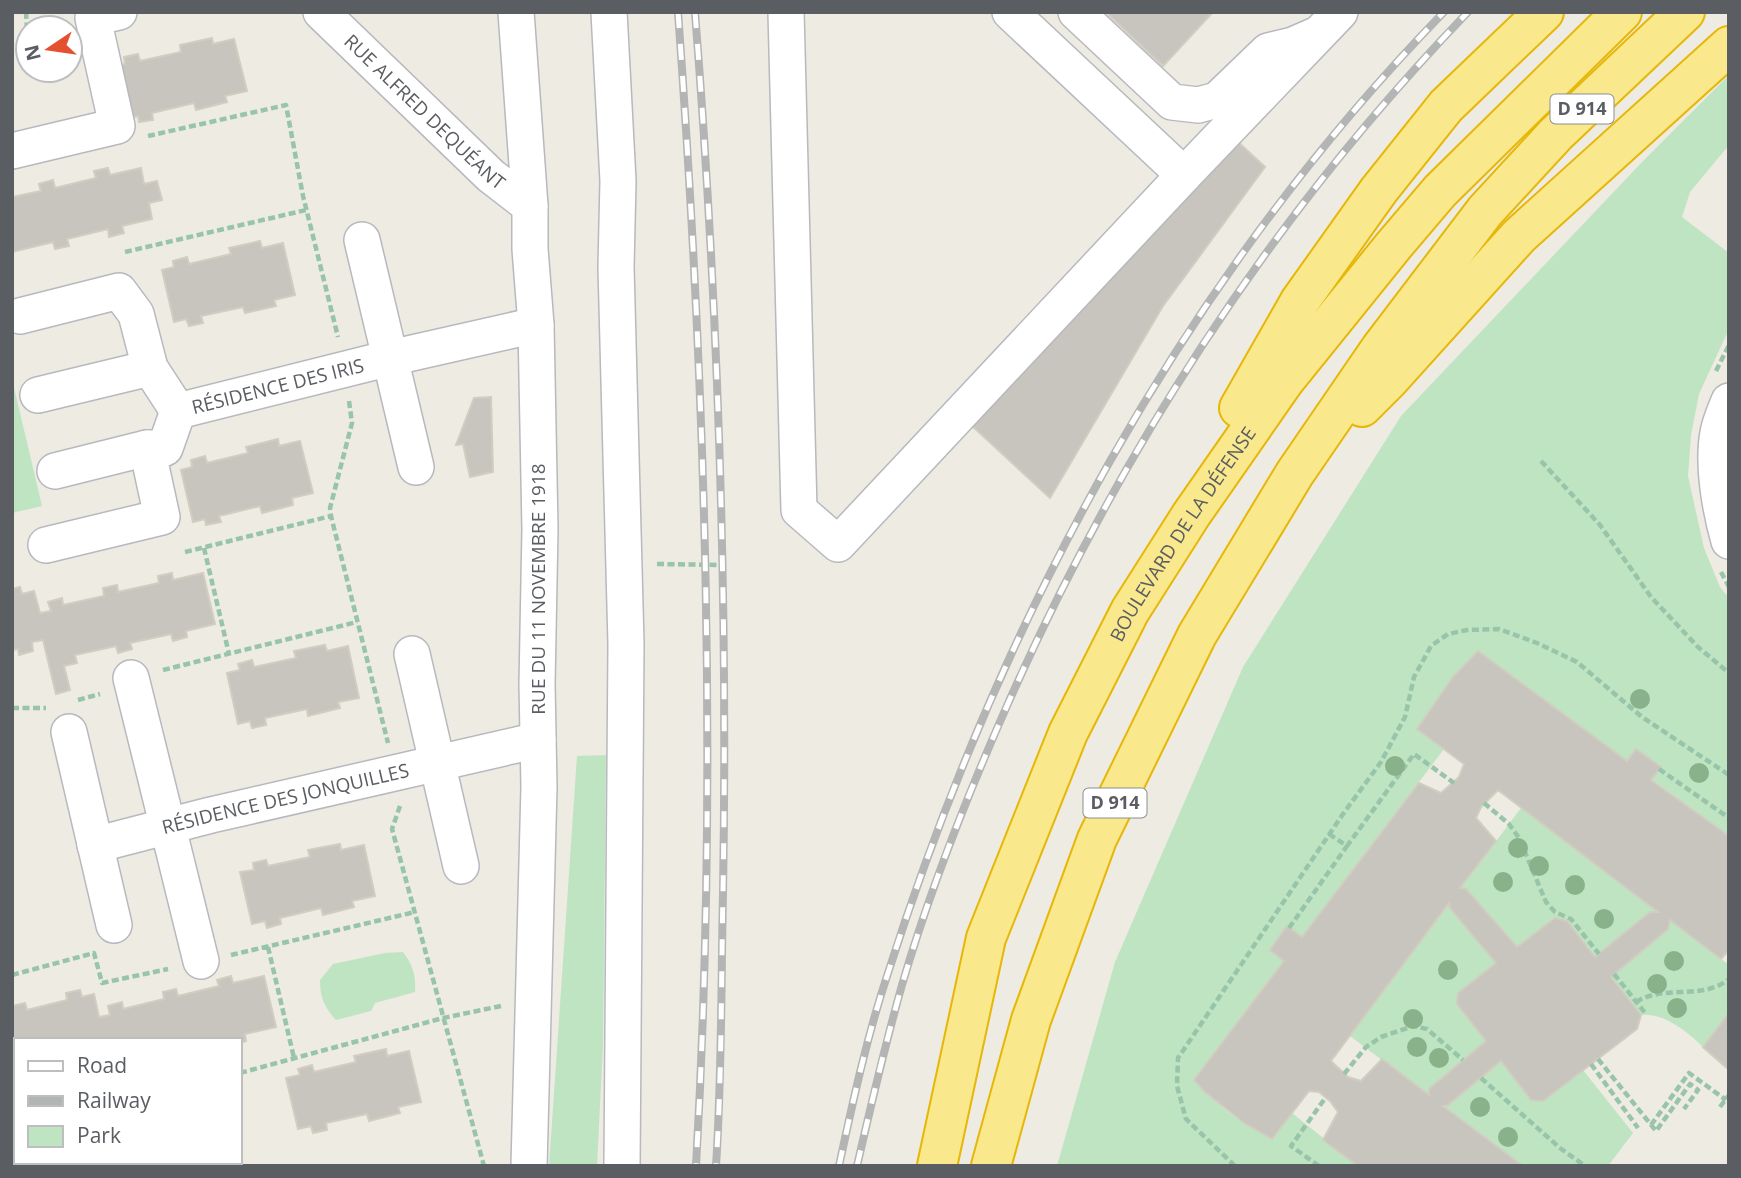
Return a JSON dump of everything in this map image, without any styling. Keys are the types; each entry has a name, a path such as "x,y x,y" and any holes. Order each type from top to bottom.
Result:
{"highway":[{"path":"1191,515 1235,414 1300,301 1379,190 1446,106 1544,12"},
{"name":"BOULEVARD DE LA DÉFENSE","path":"937,1166 986,939 1068,733 1130,611 1191,515 1285,380 1432,200 1622,12"},
{"name":"D 914","path":"992,1163 1031,1020 1097,839 1197,635 1296,472 1380,349 1485,211 1556,134 1685,12"},
{"path":"1296,472 1389,380 1519,236 1729,46"},
{"path":"918,1166 933,1097 986,939"}],"street":[{"name":"RUE ALFRED DEQUÉANT","path":"321,12 491,176 530,206"},
{"name":"RUE DU 11 NOVEMBRE 1918","path":"516,12 536,325 540,529 537,684 539,787 529,1166"},
{"path":"609,12 618,181 616,267 626,644 622,1166"},
{"path":"786,12 799,510 838,544 1331,22"},
{"path":"1010,12 1184,175"},
{"path":"12,151 117,127 93,18 108,14"},
{"path":"1078,14 1172,102 1198,105 1217,100 1268,51 1293,46 1331,22"},
{"path":"1078,14 1100,24 1124,29 1129,52 1139,72"},
{"path":"362,240 416,467"},
{"path":"20,316 119,291 136,314 150,368 178,411"},
{"name":"RÉSIDENCE DES IRIS","path":"147,448 165,449 178,411 536,325"},
{"path":"38,395 150,368"},
{"path":"1729,401 1718,433 1717,484 1729,541"},
{"path":"46,545 162,517 147,448 55,471"},
{"path":"412,654 461,866"},
{"path":"95,845 167,826 131,678"},
{"path":"66,713 114,925"},
{"name":"RÉSIDENCE DES JONQUILLES","path":"201,961 167,826 538,740"}],"path":[{"path":"286,105 306,210 345,369 352,423 330,508 331,516 401,801 392,829 484,1166"},
{"path":"125,253 306,210"},
{"path":"1541,461 1600,525 1651,597 1698,647 1729,673"},
{"path":"184,552 331,516"},
{"path":"204,548 229,654"},
{"path":"624,565 722,565"},
{"path":"12,708 46,708 66,713 108,692 109,683 357,622"},
{"path":"1234,1166 1186,1119 1177,1086 1178,1058 1329,834 1381,762 1405,717 1414,677 1431,646 1448,634 1467,630 1499,629 1537,643 1577,663 1642,717 1729,775"},
{"path":"1289,928 1415,754 1454,783"},
{"path":"1659,769 1729,818"},
{"path":"1484,803 1509,824 1519,838 1546,902 1555,912 1571,919 1599,954"},
{"path":"1329,834 1347,846"},
{"path":"12,975 94,953 102,983 415,912"},
{"path":"268,947 294,1058"},
{"path":"1614,974 1646,1014"},
{"path":"1636,1002 1659,993 1710,990 1729,979"},
{"path":"242,1072 443,1018 509,1005"},
{"path":"1344,1074 1366,1047 1381,1037 1413,1026 1427,1029 1463,1060"},
{"path":"1598,1059 1656,1130 1690,1084 1698,1090 1684,1109"},
{"path":"1591,1064 1639,1128"},
{"path":"1651,1125 1689,1073 1727,1097 1720,1107"},
{"path":"1481,1078 1560,1148 1585,1166"},
{"path":"1319,1166 1291,1146 1325,1097"}],"green space":[{"path":"1729,75 1729,145 1690,192 1682,217 1729,253 1729,329 1699,394 1691,435 1688,476 1704,548 1720,587 1729,598 1729,836 1477,651 1453,677 1417,728 1444,749 1194,1079 1230,1114 1262,1134 1273,1139 1292,1113 1358,1166 1057,1166 1115,962 1243,667 1401,416 1644,160"},
{"path":"12,379 42,506 12,513"},
{"path":"606,755 603,1045 597,1166 549,1166 577,756"},
{"path":"1521,808 1729,965 1729,1013 1703,1047 1683,1029 1666,1020 1641,1015 1567,921 1555,918 1458,993 1457,1004 1531,1100 1543,1101 1583,1070 1633,1133 1608,1166 1523,1166 1350,1036"},
{"path":"403,952 413,971 415,992 375,1003 371,1011 336,1020 328,1011 320,986 320,980 333,964"}],"building":[{"path":"1106,12 1213,12 1163,66"},
{"path":"212,38 213,44 234,39 247,91 225,96 227,102 196,110 194,103 152,113 153,120 139,122 138,116 125,119 113,67 125,64 124,57 138,54 140,61 181,52 180,45"},
{"path":"1237,141 1265,167 1163,306 1050,498 971,425"},
{"path":"108,168 110,175 141,168 144,184 157,181 162,200 149,203 152,219 122,226 124,233 109,237 108,229 67,239 69,246 55,249 53,242 12,252 12,197 41,191 39,184 53,180 55,188 96,178 94,171"},
{"path":"260,241 262,248 283,243 295,295 274,300 276,306 245,313 243,307 201,316 203,323 189,326 186,319 174,322 162,270 174,267 173,261 187,257 189,264 231,254 229,248"},
{"path":"491,397 493,472 470,477 463,444 456,445 474,398"},
{"path":"278,439 279,446 300,441 313,493 292,498 293,505 262,513 260,506 219,516 221,522 206,525 205,519 193,522 181,470 192,467 191,460 205,456 207,463 248,453 246,447"},
{"path":"172,573 173,580 203,573 215,624 186,631 187,637 173,641 171,634 130,643 132,649 118,653 116,646 75,655 77,663 64,666 70,690 56,694 43,640 32,642 33,651 19,655 18,649 12,650 12,589 20,587 22,594 34,591 40,613 51,611 48,602 62,598 63,605 104,596 103,588 117,585 118,592 159,583 158,576"},
{"path":"325,645 327,651 348,646 359,698 338,702 340,708 308,716 307,709 265,718 266,725 252,728 250,721 238,724 227,673 240,670 238,664 252,660 254,667 296,658 294,651"},
{"path":"1478,651 1627,761 1636,749 1661,767 1651,780 1729,836 1729,950 1721,959 1670,920 1668,929 1611,977 1641,1015 1637,1029 1543,1101 1531,1100 1501,1061 1448,1105 1443,1106 1523,1166 1358,1166 1323,1140 1338,1112 1319,1092 1309,1091 1272,1139 1244,1123 1194,1080 1284,961 1270,950 1287,926 1302,937 1419,783 1441,793 1459,777 1464,764 1417,729 1453,677","holes":["1498,790 1658,912 1650,912 1595,957 1567,921 1555,918 1517,947 1466,889 1460,888 1496,841 1476,818 1481,807","1449,903 1450,908 1496,963 1458,993 1457,1004 1486,1041 1429,1089 1429,1095 1382,1059 1361,1081 1348,1077 1331,1061"]},
{"path":"340,844 341,850 364,845 375,896 352,901 354,907 323,915 321,908 280,918 281,924 267,928 265,921 252,924 240,872 254,870 253,863 266,860 268,866 310,857 308,850"},
{"path":"231,976 233,983 264,976 276,1027 245,1034 246,1041 242,1042 242,1038 14,1038 12,1067 12,1006 25,1003 27,1010 67,1000 66,993 80,990 82,997 94,994 99,1017 110,1015 108,1006 122,1002 123,1009 164,999 163,992 176,989 178,996 219,986 217,980"},
{"path":"1729,1013 1729,1070 1703,1047"},
{"path":"386,1049 387,1056 409,1051 421,1102 398,1107 400,1113 369,1121 367,1114 326,1123 327,1130 313,1133 311,1126 298,1129 286,1078 300,1075 298,1069 312,1065 314,1072 356,1062 354,1056"}],"railway":[{"path":"678,12 696,300 706,589 706,878 696,1166"},
{"path":"695,12 710,232 720,452 724,783 716,1166"},
{"path":"839,1166 873,1021 934,841 986,711 1045,584 1110,460 1183,340 1263,225 1350,116 1444,12"},
{"path":"857,1166 902,985 946,853 999,724 1092,531 1145,437 1262,258 1327,173 1395,91 1468,12"}]}
